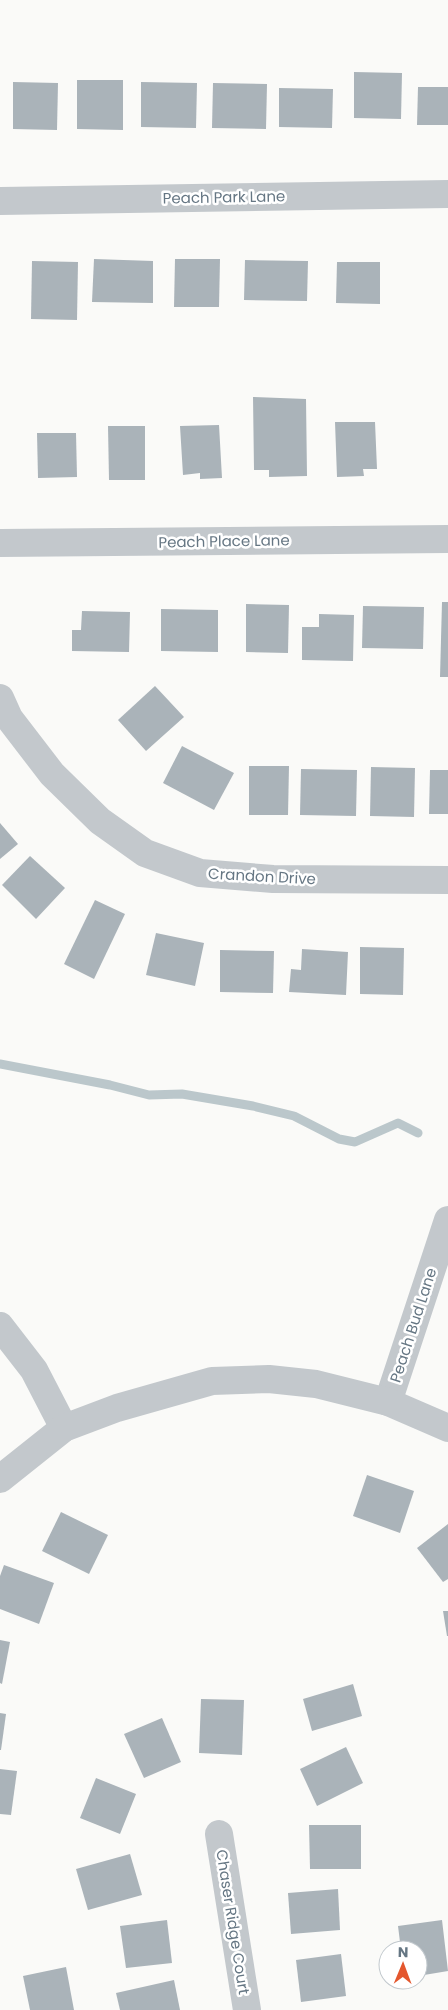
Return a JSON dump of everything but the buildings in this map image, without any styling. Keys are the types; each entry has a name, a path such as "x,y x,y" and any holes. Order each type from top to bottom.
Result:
{"street":[{"name":"Peach Park Lane","path":"0,201 448,194"},
{"name":"Peach Place Lane","path":"0,543 448,539"},
{"name":"Crandon Drive","path":"0,698 10,718 52,774 100,821 145,853 200,872 273,879 448,880"},
{"name":"Peach Bud Lane","path":"388,1402 448,1220"},
{"path":"0,1326 34,1370 64,1428"},
{"path":"0,1479 64,1428 116,1408 212,1381 269,1379 316,1384 388,1402 448,1428"},
{"name":"Chaser Ridge Court","path":"219,1834 247,2010"}],"waterway":[{"path":"0,1064 110,1085 149,1095 182,1094 253,1106 294,1116 339,1139 355,1142 398,1123 418,1133"}]}
